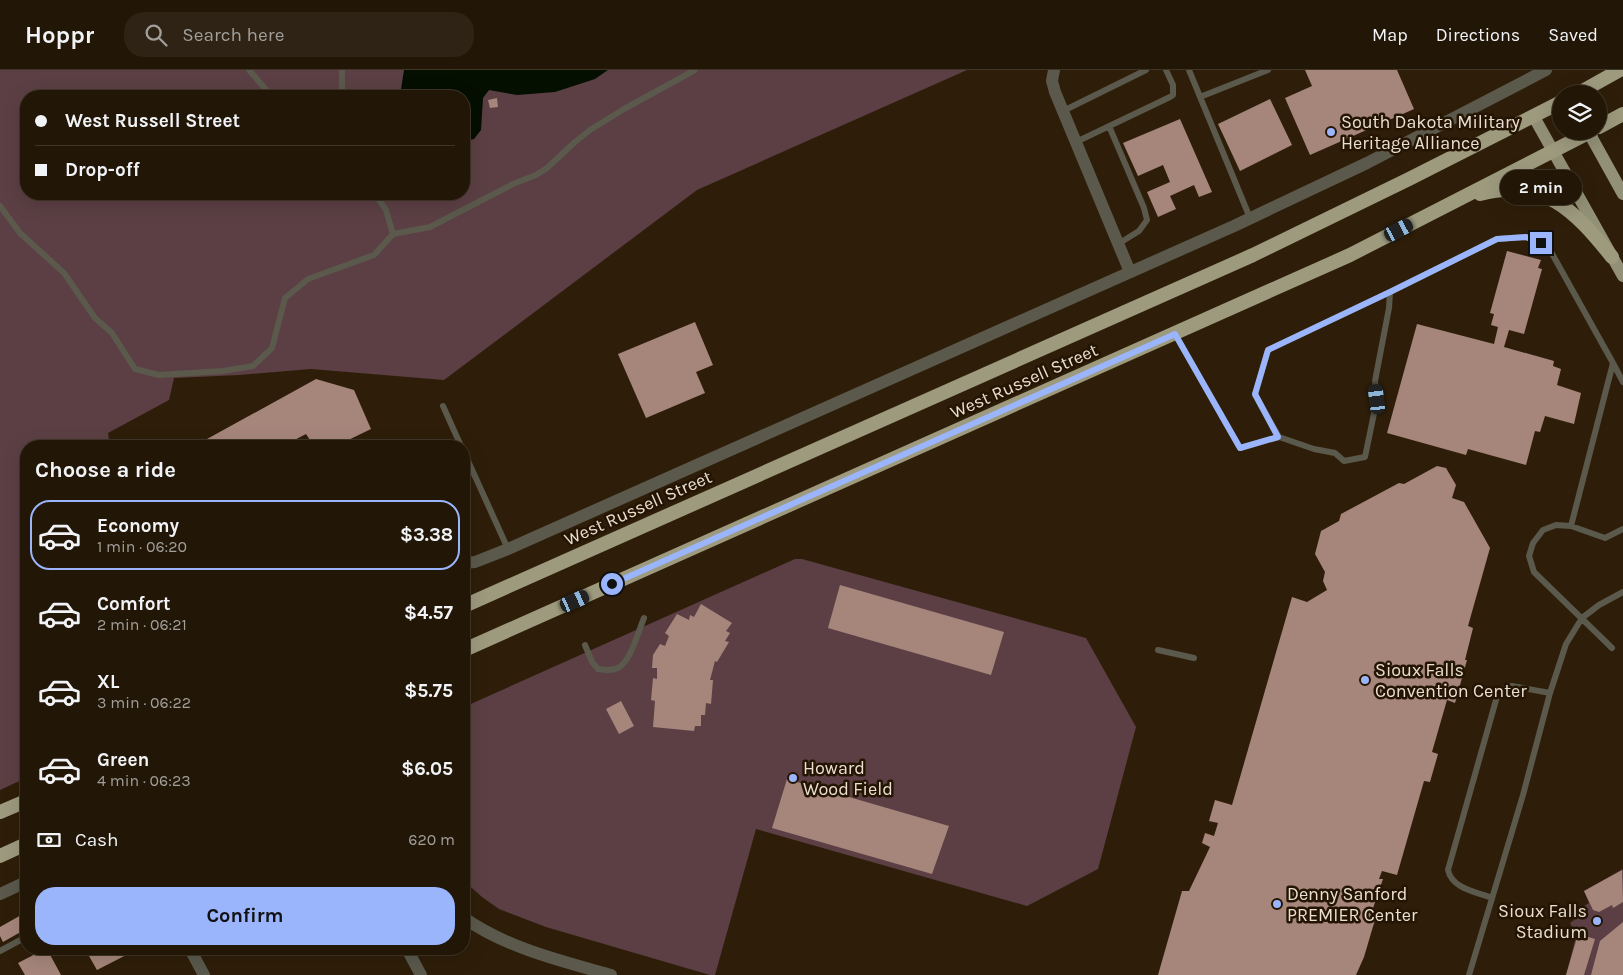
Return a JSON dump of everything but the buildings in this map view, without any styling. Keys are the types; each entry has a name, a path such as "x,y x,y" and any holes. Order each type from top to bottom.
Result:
{"highway":[{"path":"1593,85 1620,70"},
{"name":"West Russell Street","path":"470,603 1253,255 1552,107"},
{"name":"West Russell Street","path":"1607,123 1623,114"},
{"name":"West Russell Street","path":"470,648 1350,255 1575,140"},
{"path":"1453,203 1506,189 1542,194 1572,212 1596,236 1612,257"},
{"path":"470,608 500,590"},
{"path":"0,812 20,803"},
{"path":"0,856 20,847"}],"main road":[{"path":"1534,117 1623,276"},
{"path":"1596,140 1623,194"}],"street":[{"path":"1055,70 1052,81 1063,111 1130,272"},
{"name":"West Russell Street","path":"470,562 508,549 1250,218 1367,163 1546,70"},
{"path":"0,894 20,885"},
{"path":"470,922 493,936 512,944 592,972 611,975"},
{"path":"193,955 204,975"},
{"path":"410,955 421,975"}],"lane":[{"path":"249,70 266,90"},
{"path":"342,70 342,90"},
{"path":"0,206 20,233 64,273 95,318 112,333 135,370 160,375 223,372 253,366 272,348 285,298 308,279 374,255 393,234 430,227 513,184 536,175 547,168 590,130 695,70"},
{"path":"1063,111 1146,70"},
{"path":"1076,142 1170,97 1174,91 1166,70"},
{"path":"1189,70 1250,218"},
{"path":"1200,98 1268,70"},
{"path":"1109,126 1144,208 1147,220 1139,231 1118,244"},
{"path":"379,200 386,210 393,234"},
{"path":"1278,437 1255,394 1268,350 1497,239 1526,237 1541,243 1550,250 1623,382"},
{"path":"1175,334 1240,448 1278,437 1314,449 1335,453 1344,461 1365,457 1377,399 1375,381 1389,308 1390,292"},
{"path":"1571,526 1613,363"},
{"path":"443,406 458,440"},
{"path":"470,465 508,549"},
{"path":"1612,648 1534,572 1529,556 1533,542 1543,530 1556,525 1571,526 1605,538 1623,529"},
{"path":"1469,975 1524,794 1550,692 1566,644 1582,618 1599,605 1623,592"},
{"path":"585,645 592,662 598,669 610,670 619,668 628,659 644,618"},
{"path":"1158,650 1194,658"},
{"path":"1492,898 1454,883 1448,870 1498,693 1512,686 1550,692"},
{"path":"0,951 20,940"}],"shaded area":[{"path":"0,70 967,70 697,190 444,380 311,369 174,378 169,400 108,433 109,440 20,440 20,781 0,790"},
{"path":"404,70 608,70 595,79 555,92 517,95 489,90 483,98 481,130 474,139 470,140 470,90 401,90"},
{"name":"Howard Wood Field","path":"795,559 802,559 1086,638 1136,727 1098,869 1027,906 756,829 715,975 710,975 546,927 499,909 470,886 470,704"},
{"name":"Sioux Falls Stadium","path":"1623,869 1623,975 1566,975 1577,933 1575,933 1570,923 1574,920 1570,914 1589,903 1584,891"}],"place":[{"name":"South Dakota Military Heritage Alliance","path":"1331,132"},
{"name":"Sioux Falls Convention Center","path":"1365,680"},
{"name":"Howard Wood Field","path":"793,778"},
{"name":"Denny Sanford PREMIER Center","path":"1277,904"},
{"name":"Sioux Falls Stadium","path":"1597,921"}],"route":[{"path":"612,584 1175,334 1240,448 1278,437 1255,394 1268,350 1497,239 1526,237 1541,243"}]}
